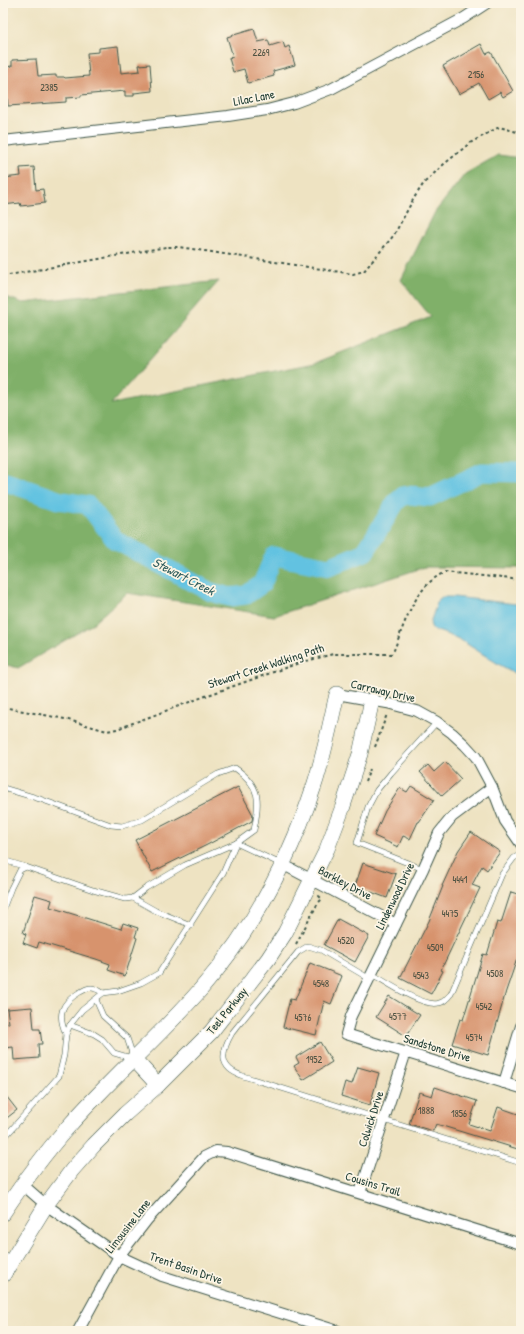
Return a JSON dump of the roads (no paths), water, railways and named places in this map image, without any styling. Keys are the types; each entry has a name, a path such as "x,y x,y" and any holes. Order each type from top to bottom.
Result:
{"street":[{"name":"Lilac Lane","path":"3,141 97,132 228,116 267,110 294,103 331,89 464,18 487,3"},
{"name":"Carraway Drive","path":"337,694 372,700 417,711 437,722 465,744 476,757 492,787 505,821 521,844"},
{"path":"3,1213 22,1184 68,1126 202,988 245,930 282,864 303,817 315,784 337,694"},
{"name":"Teel Parkway","path":"3,1275 46,1205 94,1145 125,1114 158,1086 211,1032 268,959 285,933 327,849 342,809 360,754 372,700"},
{"name":"Lindenwood Drive","path":"346,1034 351,1016 439,833 452,817 492,787"},
{"name":"Barkley Drive","path":"282,864 396,924"},
{"path":"504,1083 521,1026"},
{"name":"Sandstone Drive","path":"346,1034 521,1088"},
{"name":"Colwick Drive","path":"360,1193 406,1052"},
{"path":"134,1059 158,1086"},
{"name":"Cousins Trail","path":"216,1151 227,1152 521,1244"},
{"name":"Limousine Lane","path":"78,1331 119,1256 147,1220 204,1157 216,1151"},
{"name":"Trent Basin Drive","path":"22,1184 46,1205 119,1256 162,1276 338,1331"}],"lane":[{"path":"423,869 357,843 368,807 377,790 390,773 437,722"},
{"path":"3,788 40,799 111,825 122,826 142,820 218,774 235,768 246,776 254,788 258,798 259,809 254,830 236,843 185,865 146,888 133,898 125,899 93,890 3,860"},
{"path":"236,843 282,864"},
{"path":"3,1139 59,1076 64,1055 66,1034 70,1025 82,1010 103,993 140,983 159,973 223,873 236,843"},
{"path":"521,854 514,858 502,874 451,994 445,1001 438,1004 429,1004 419,1001 321,950 308,946 298,952 232,1033 225,1045 223,1055 226,1065 234,1073 521,1163"},
{"path":"3,909 4,901 20,870 26,867"},
{"path":"133,898 156,911 190,925"},
{"path":"66,1034 62,1024 61,1011 70,998 84,990 91,988 103,993"},
{"path":"96,1000 103,1016 127,1038 134,1059"},
{"path":"70,1025 89,1032 102,1039 114,1053 134,1059"}],"water":[{"path":"442,597 516,604 521,606 521,676 500,665 459,639 432,629 430,623 438,600"}],"waterway":[{"name":"Stewart Creek","path":"3,481 58,500 88,505 115,540 211,592 230,597 246,595 262,584 274,556 329,567 365,552 396,502 402,496 410,495 430,497 482,472 521,473"}]}
